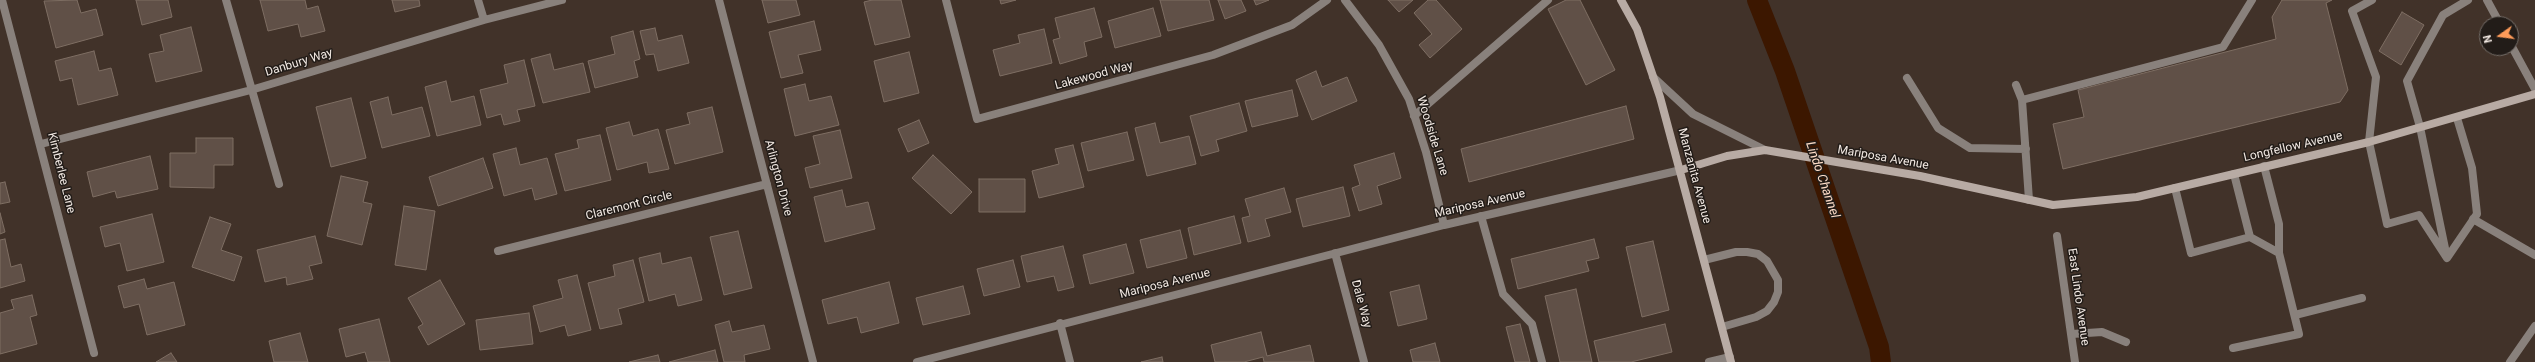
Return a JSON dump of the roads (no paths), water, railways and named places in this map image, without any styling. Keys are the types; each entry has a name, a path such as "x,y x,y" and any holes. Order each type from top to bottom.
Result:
{"street":[{"name":"Kimberlee Lane","path":"2,0 41,144 94,353"},
{"path":"226,0 279,184"},
{"path":"478,0 484,20"},
{"name":"Danbury Way","path":"41,144 251,90 484,20 562,0"},
{"name":"Arlington Drive","path":"719,0 813,362"},
{"name":"Lakewood Way","path":"946,0 976,119 1213,55 1292,25 1327,0"},
{"name":"Woodside Lane","path":"1345,0 1379,45 1408,99 1444,225"},
{"path":"1414,116 1548,0"},
{"name":"Manzanita Avenue","path":"1621,0 1637,29 1653,77 1681,170 1731,359"},
{"path":"2022,100 2223,47 2252,0"},
{"path":"2372,0 2352,11 2376,77 2369,142 2387,224 2419,215 2447,258"},
{"path":"2447,258 2420,128 2407,81 2442,15 2468,0"},
{"path":"2486,0 2495,16"},
{"path":"2517,56 2535,89"},
{"path":"1653,77 1693,114 1765,150"},
{"path":"1907,78 1938,128 1970,148 2026,149"},
{"path":"2016,85 2022,100 2029,200"},
{"name":"Longfellow Avenue","path":"2053,205 2137,197 2369,142 2457,118 2535,94"},
{"path":"2447,258 2477,214 2472,168 2457,118"},
{"name":"Mariposa Avenue","path":"917,362 1060,323 1444,225 1681,170 1727,156 1765,150 1920,176 2053,205"},
{"path":"2233,348 2299,334 2278,253 2279,224 2264,166"},
{"path":"2234,174 2250,237"},
{"name":"Claremont Circle","path":"498,251 767,184"},
{"path":"2175,188 2191,253 2250,237 2278,253"},
{"path":"1481,216 1503,294 1532,324 1542,362"},
{"path":"2473,219 2535,255"},
{"name":"East Lindo Avenue","path":"2057,236 2075,362"},
{"path":"1704,260 1736,252 1758,254 1767,261 1774,270 1778,280 1778,292 1774,302 1767,311 1756,317 1722,327"},
{"name":"Dale Way","path":"1335,253 1364,362"},
{"path":"2295,315 2362,298"},
{"path":"1060,323 1070,362"},
{"path":"2510,362 2535,326"},
{"path":"2072,334 2102,332 2126,342"},
{"path":"1709,362 1731,359"}],"waterway":[{"name":"Lindo Channel","path":"1757,0 1785,71 1879,347 1881,362"}]}
